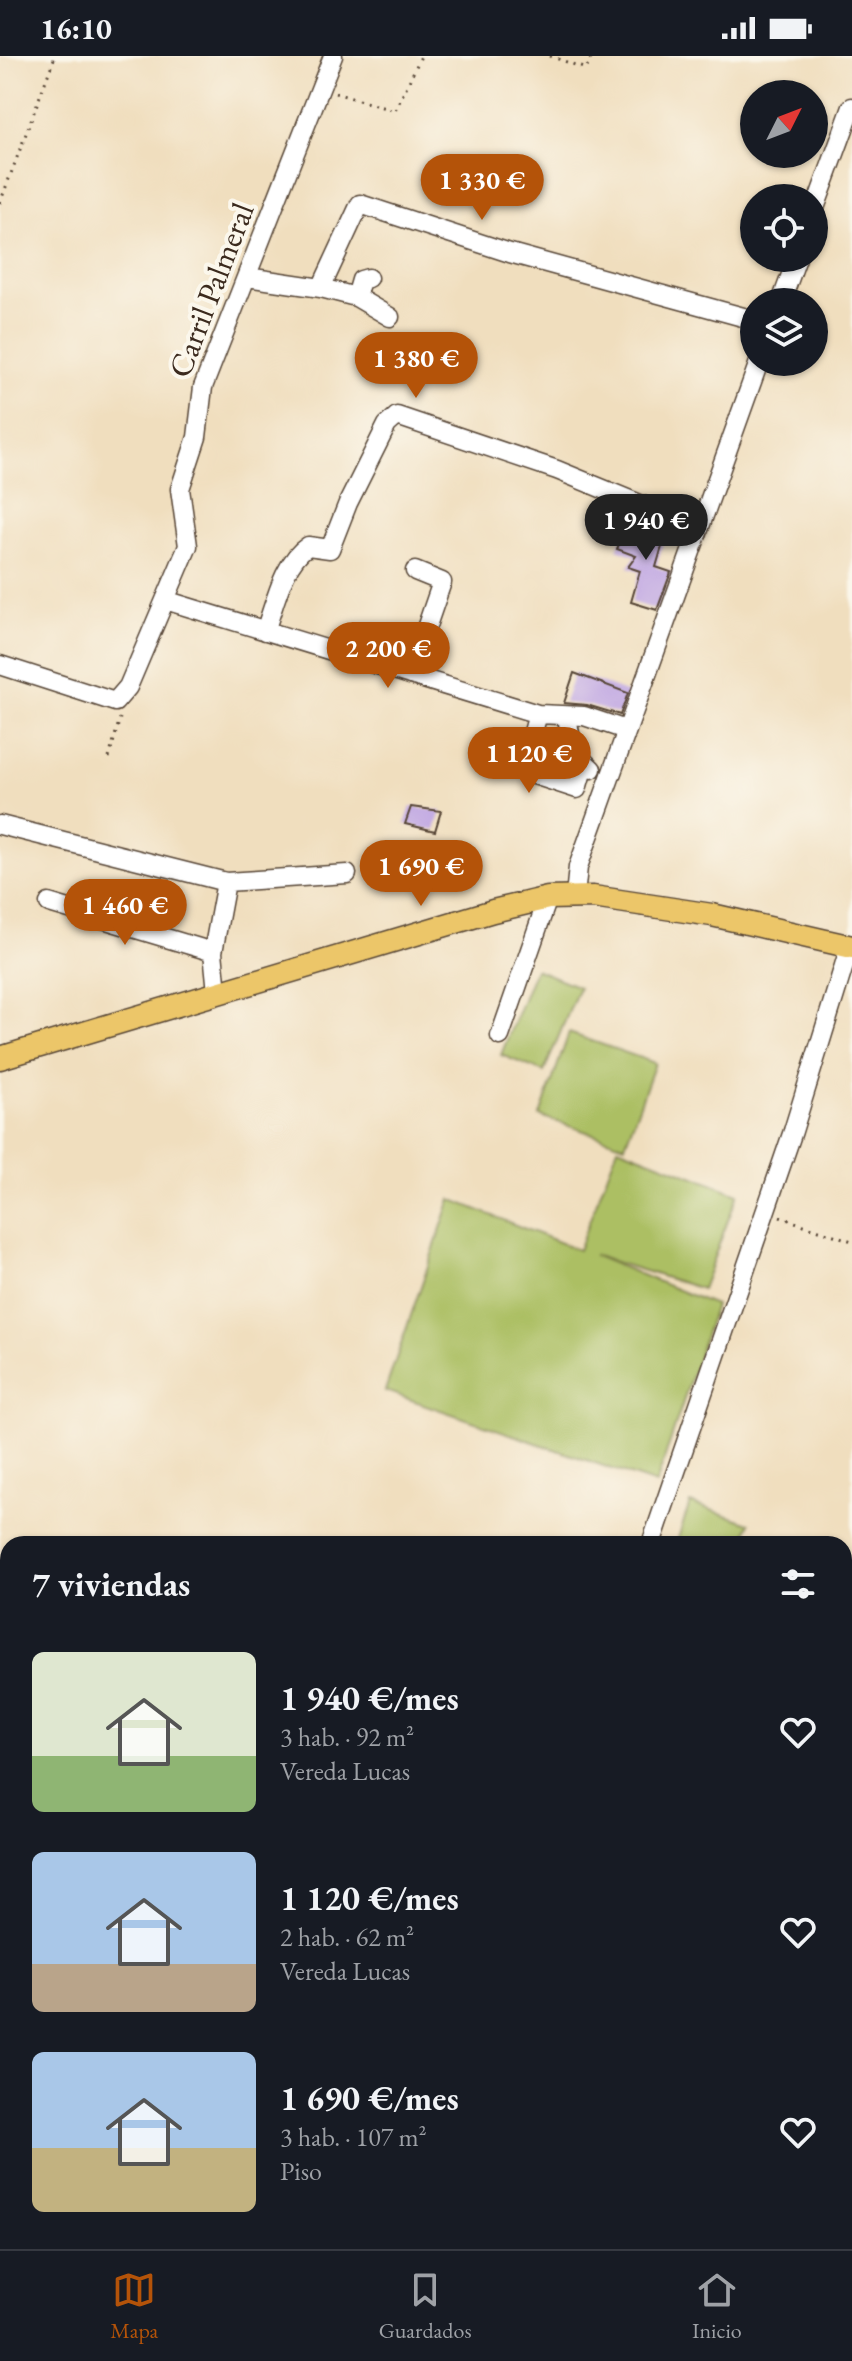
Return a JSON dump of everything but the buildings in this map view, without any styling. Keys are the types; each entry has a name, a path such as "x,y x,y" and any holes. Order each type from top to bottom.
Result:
{"main road":[{"path":"0,1058 493,911 548,898 575,896 631,901 851,946"}],"street":[{"name":"Carril Palmeral","path":"128,687 188,546 180,489 197,437 203,387 333,56"},
{"path":"824,184 852,107"},
{"path":"321,288 360,204 510,253 740,316"},
{"path":"247,277 321,288 356,297 390,317"},
{"path":"356,297 361,280 368,278"},
{"path":"575,896 578,867 754,376"},
{"path":"265,631 290,566 300,551 308,546 330,549 348,503 387,425 397,416 557,470 698,528"},
{"path":"410,675 442,582 415,571"},
{"path":"165,600 538,714 584,716 626,730"},
{"path":"0,665 115,702 128,687"},
{"path":"538,714 522,771 577,789 585,762"},
{"path":"567,717 571,739 579,748 579,757 608,782"},
{"path":"0,825 226,882 347,874"},
{"path":"217,992 213,952 226,882"},
{"path":"500,1036 548,898"},
{"path":"49,903 213,952"},
{"path":"654,1536 765,1212 851,946"}],"path":[{"path":"0,203 55,56"},
{"path":"320,88 395,111 421,56"},
{"path":"550,56 586,69 592,56"},
{"path":"109,758 128,687"},
{"path":"765,1212 852,1241"}],"green space":[{"path":"535,969 579,987 544,1072 501,1055"},
{"path":"569,1033 655,1063 625,1145 540,1116"},
{"path":"618,1147 738,1194 702,1289 593,1255 715,1305 656,1484 385,1391 451,1199 578,1250"},
{"path":"690,1503 750,1523 745,1536 679,1536"}]}
